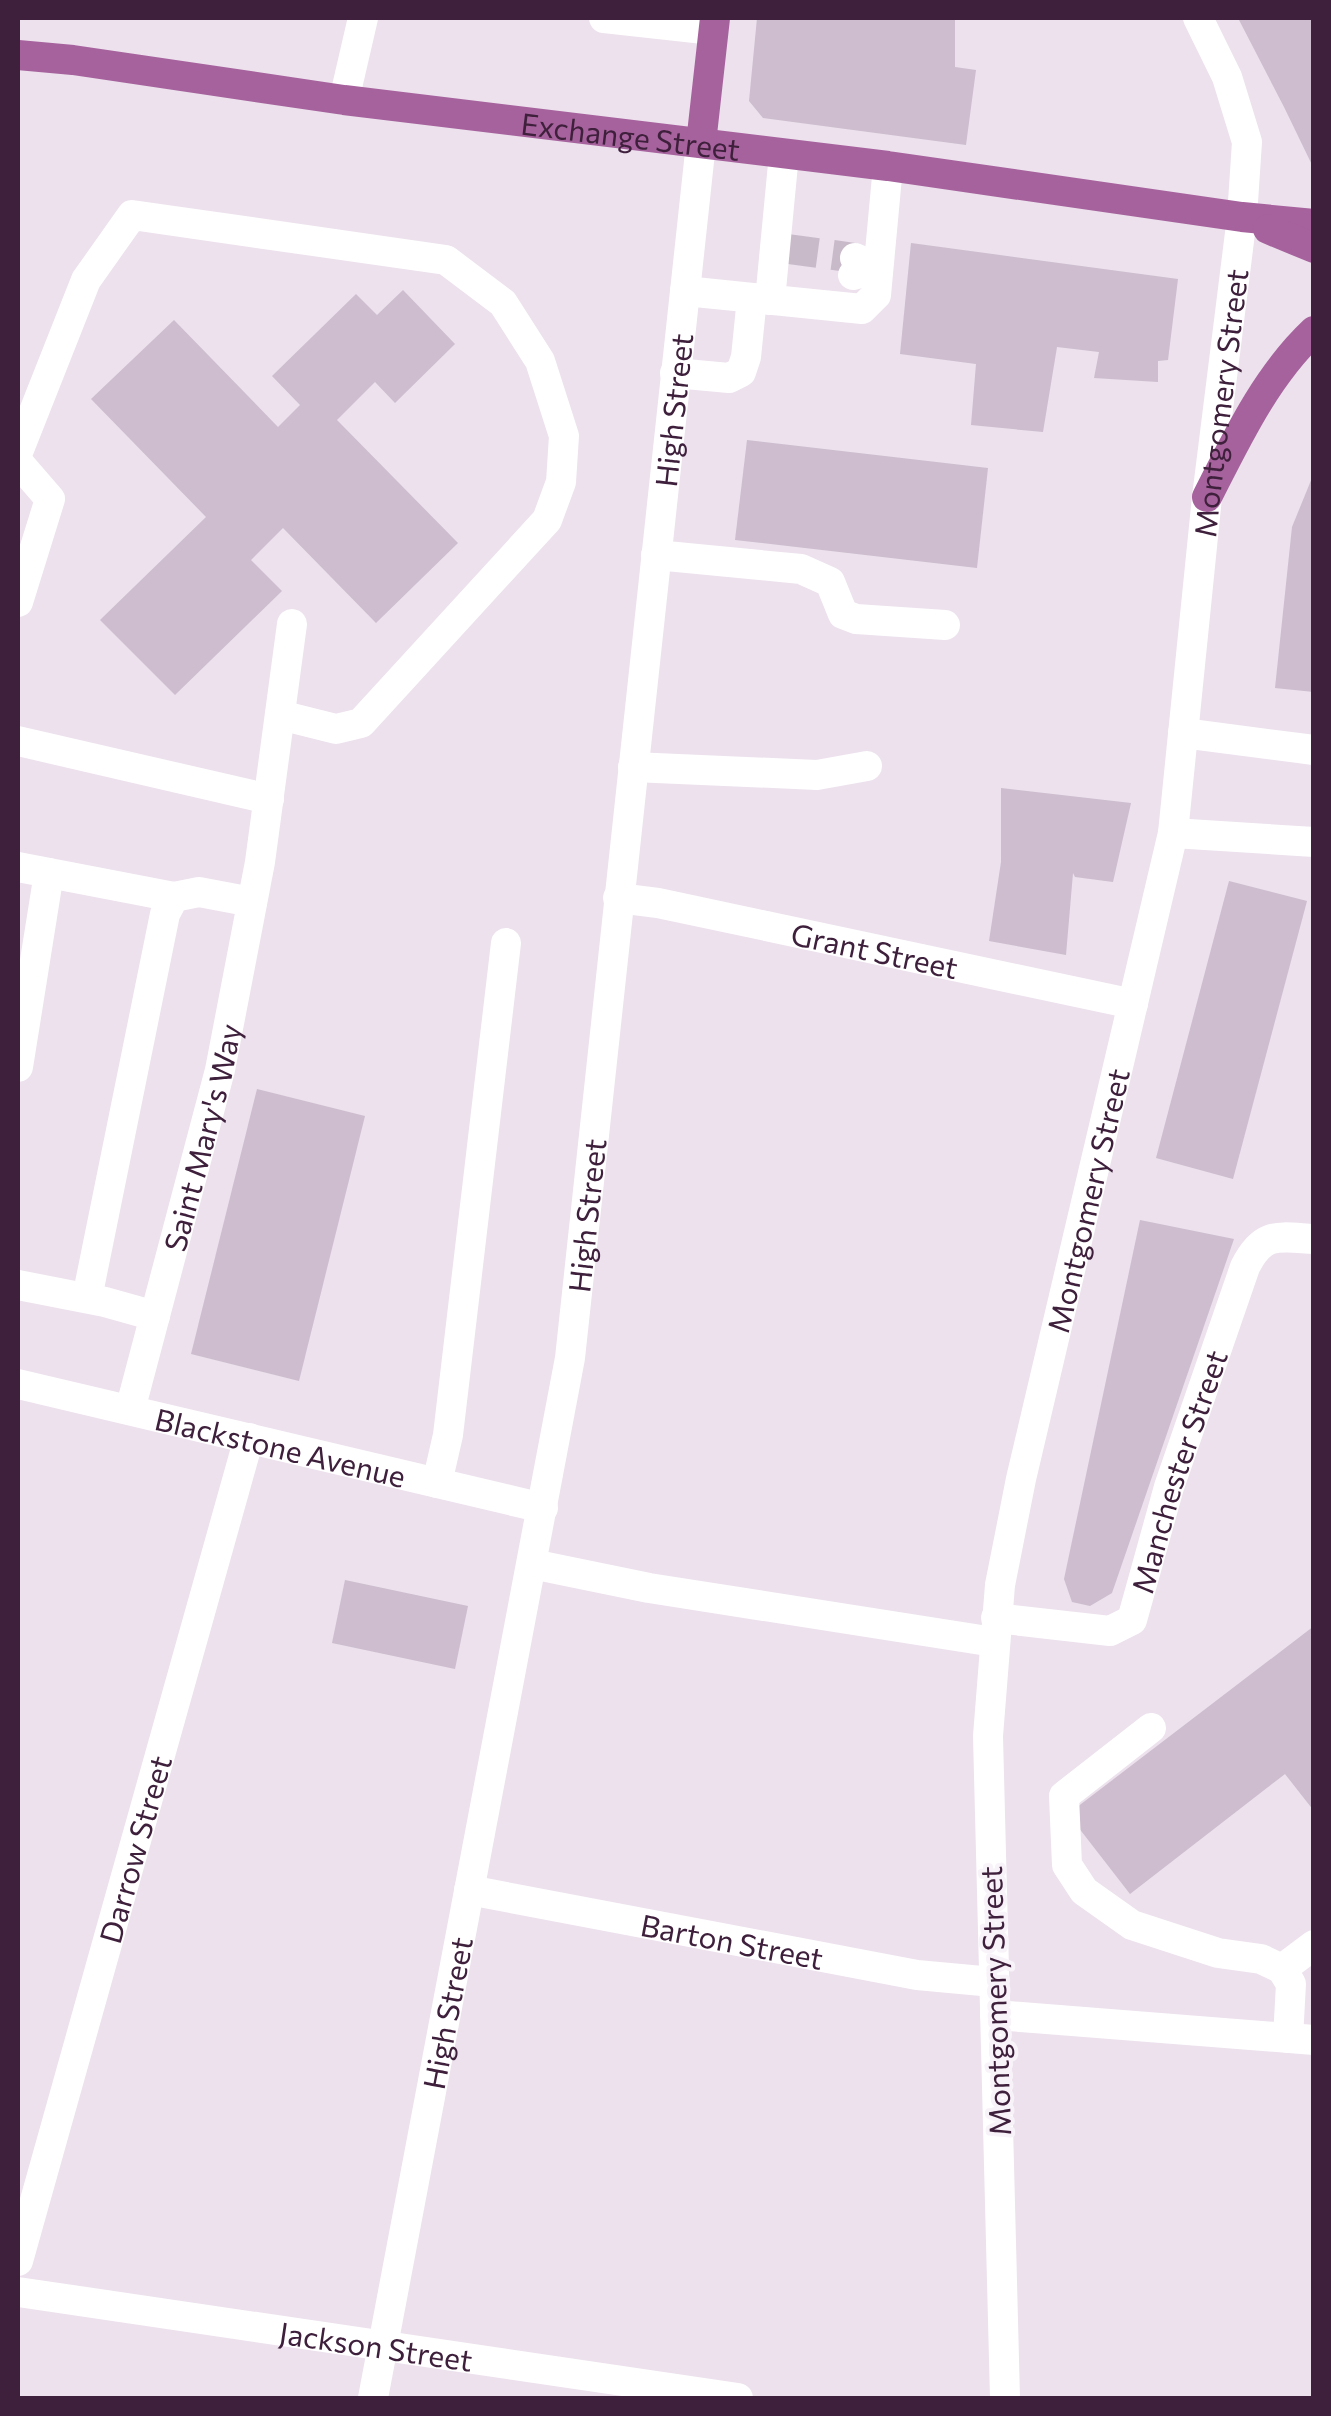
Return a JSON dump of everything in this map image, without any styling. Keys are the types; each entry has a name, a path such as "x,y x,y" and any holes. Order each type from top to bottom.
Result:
{"main road":[{"name":"High Street","path":"701,143 714,24"},
{"name":"Exchange Street","path":"18,56 73,60 344,100 888,166 1314,224"},
{"name":"Exchange Street","path":"1242,217 1314,248"},
{"path":"1207,497 1270,385 1288,358 1314,331"}],"street":[{"path":"344,100 362,18"},
{"path":"604,18 714,24"},
{"name":"Montgomery Street","path":"1005,2398 987,1784 995,1630 1021,1480 1173,832 1248,142 1227,76 1198,18"},
{"name":"High Street","path":"373,2398 543,1508 577,1310 701,143"},
{"path":"676,373 730,378 742,372 761,299 783,258 784,154"},
{"path":"684,291 862,309 876,295 862,267 888,166"},
{"path":"18,452 86,280 132,215 446,260 503,303 540,362 564,436 561,482 548,520 360,723 336,729 280,716"},
{"path":"18,462 50,499 18,602"},
{"path":"656,554 801,569 830,582 843,614 856,619 946,625"},
{"name":"Saint Mary's Way","path":"130,1410 220,1070 260,862 292,624"},
{"path":"1183,733 1314,750"},
{"path":"18,741 269,799"},
{"path":"633,767 817,776 867,766"},
{"path":"1173,832 1314,842"},
{"path":"18,866 174,897 199,892 252,902"},
{"path":"18,1066 49,873"},
{"path":"87,1298 165,914 174,897"},
{"name":"Grant Street","path":"618,898 658,903 1133,1004"},
{"path":"437,1483 448,1435 506,943"},
{"name":"Manchester Street","path":"995,1630 1110,1631 1132,1620 1169,1487 1245,1268 1258,1246 1269,1238 1314,1239"},
{"path":"18,1285 155,1316"},
{"name":"Blackstone Avenue","path":"18,1384 543,1508"},
{"name":"Darrow Street","path":"18,2261 250,1438"},
{"path":"532,1564 649,1588 995,1630"},
{"path":"995,2015 1301,2039 1291,1984 1282,1969 1261,1959 1218,1954 1132,1925 1084,1891 1067,1866 1064,1796 1151,1728"},
{"name":"Barton Street","path":"469,1890 917,1975 993,1982"},
{"path":"1282,1969 1314,1945"},
{"name":"Jackson Street","path":"18,2292 738,2398"}],"building":[{"path":"757,18 955,18 955,67 976,70 966,145 763,118 749,101"},
{"path":"1238,18 1314,18 1314,169 1284,107"},
{"path":"911,243 1178,279 1168,360 1158,361 1158,382 1094,378 1099,352 1057,347 1043,432 971,425 976,364 900,354"},
{"path":"403,290 455,344 395,403 375,382 337,420 458,543 376,623 283,528 251,560 282,591 175,695 100,620 206,517 91,399 174,320 278,427 300,405 272,376 356,294 377,315"},
{"path":"747,440 988,468 977,568 735,540"},
{"path":"1314,473 1314,692 1275,688 1292,527"},
{"path":"1001,788 1131,803 1113,882 1075,877 1073,873 1066,955 989,941 1001,862"},
{"path":"1229,881 1307,901 1233,1179 1156,1158"},
{"path":"257,1089 365,1116 299,1381 191,1354"},
{"path":"1140,1220 1234,1239 1112,1593 1090,1606 1072,1602 1064,1579"},
{"path":"345,1580 468,1606 455,1669 332,1643"},
{"path":"1314,1626 1314,1811 1285,1774 1130,1894 1068,1814"}],"tunnel":[{"path":"788,249 855,258"}]}
